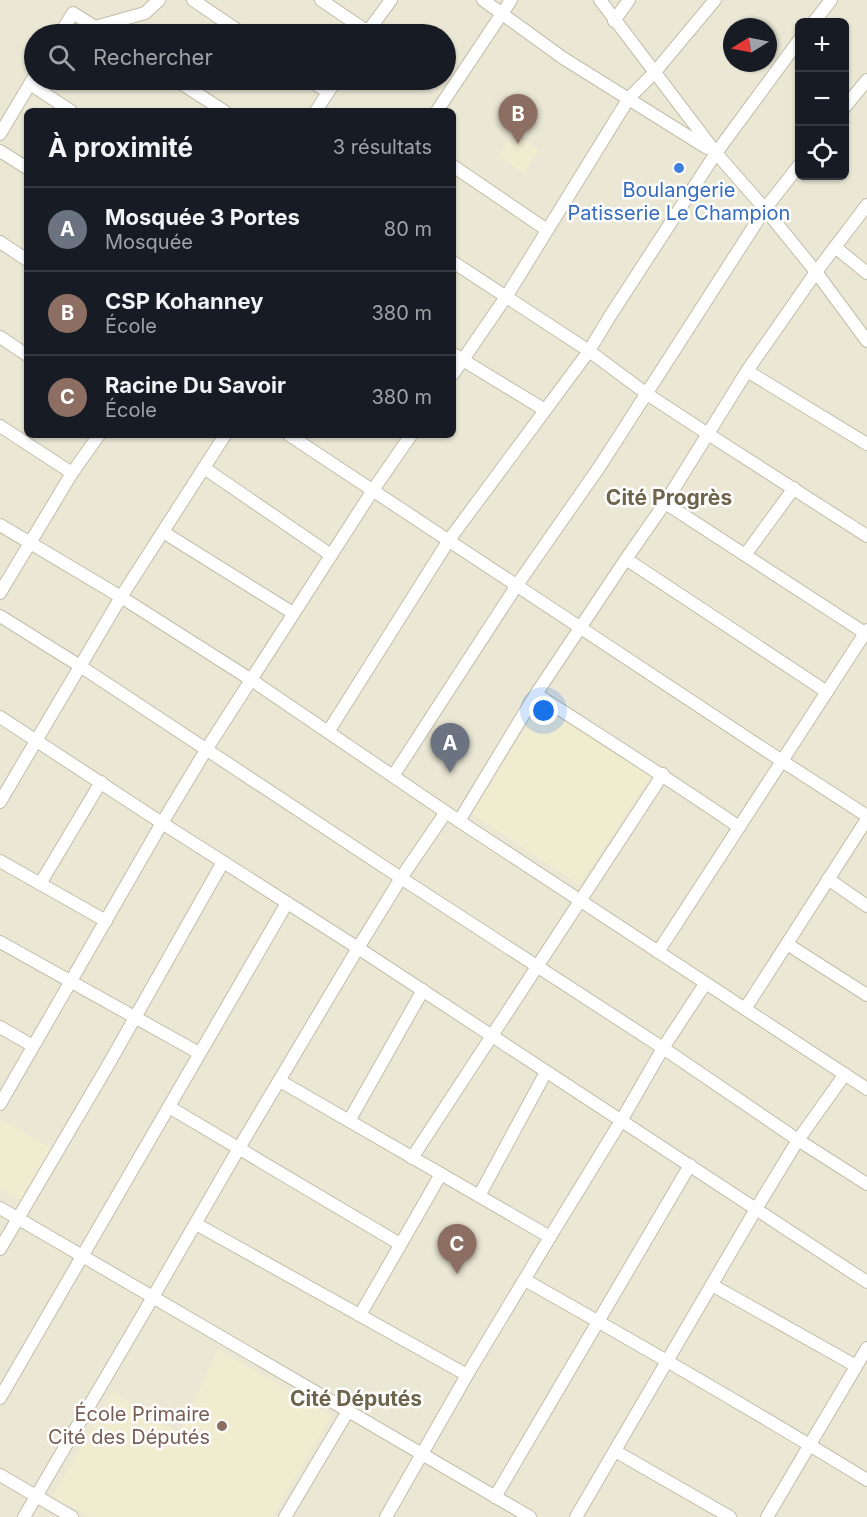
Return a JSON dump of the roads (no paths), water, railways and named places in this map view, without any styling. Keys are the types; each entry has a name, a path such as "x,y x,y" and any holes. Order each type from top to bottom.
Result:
{"street":[{"path":"106,24 145,13 159,0"},
{"path":"193,0 228,24"},
{"path":"321,0 354,24"},
{"path":"374,24 391,0"},
{"path":"483,0 563,58 716,153"},
{"path":"456,83 511,0"},
{"path":"600,0 716,153 816,272 867,341"},
{"path":"614,21 629,0"},
{"path":"545,410 458,357 506,297 629,98 654,73 715,0"},
{"path":"817,18 831,0"},
{"path":"66,24 73,12 91,24"},
{"path":"328,732 449,540 589,351 716,153 795,46"},
{"path":"849,102 867,80"},
{"path":"0,135 26,90"},
{"path":"45,90 67,108"},
{"path":"191,90 219,108"},
{"path":"318,108 328,92 325,90"},
{"path":"439,108 451,90"},
{"path":"0,151 24,166"},
{"path":"456,168 547,230"},
{"path":"393,776 517,585 600,466 765,209 795,170"},
{"path":"459,821 536,694 665,503 747,371 816,272 867,205"},
{"path":"0,242 24,258"},
{"path":"835,247 867,273"},
{"path":"456,264 589,351 708,435 867,536"},
{"path":"0,337 24,353"},
{"path":"747,371 867,444"},
{"path":"0,426 72,473"},
{"path":"0,593 72,473 97,438"},
{"path":"0,802 121,597 223,438"},
{"path":"294,438 867,818 744,1009"},
{"path":"0,1104 206,750 409,438"},
{"path":"204,468 331,555"},
{"path":"745,555 794,488"},
{"path":"658,952 866,632 665,503"},
{"path":"0,525 121,597 250,680 459,821 867,1089"},
{"path":"163,532 293,613"},
{"path":"626,559 826,692"},
{"path":"0,615 867,1184"},
{"path":"536,694 663,774 739,827"},
{"path":"0,717 423,990 867,1282"},
{"path":"412,1158 663,774"},
{"path":"40,884 101,782"},
{"path":"24,1517 358,948 401,878 446,812"},
{"path":"0,861 106,921"},
{"path":"0,1249 223,862"},
{"path":"828,879 867,906"},
{"path":"0,1398 287,903"},
{"path":"0,942 200,1053"},
{"path":"787,944 867,995"},
{"path":"386,1517 663,1048 705,984"},
{"path":"349,1121 423,990"},
{"path":"0,1027 33,1046"},
{"path":"479,1196 546,1072"},
{"path":"576,1517 756,1209 798,1140 845,1074"},
{"path":"280,1081 550,1237"},
{"path":"169,1107 400,1244"},
{"path":"495,1497 690,1165"},
{"path":"360,1316 441,1174"},
{"path":"0,1208 530,1517"},
{"path":"195,1224 468,1375"},
{"path":"525,1280 668,1361 867,1480"},
{"path":"712,1285 856,1366"},
{"path":"766,1517 867,1348"},
{"path":"285,1517 348,1411"},
{"path":"615,1451 730,1517"},
{"path":"0,1475 72,1517"}],"place":[{"name":"CSP Kohanney","path":"518,144"},
{"name":"Boulangerie Patisserie Le Champion","path":"679,168"},
{"name":"Mosquée 3 Portes","path":"450,773"},
{"name":"Racine Du Savoir","path":"457,1274"},
{"name":"École Primaire Cité des Députés","path":"222,1426"}],"district":[{"name":"Cité Progrès","path":"669,497"},
{"name":"Cité Députés","path":"356,1398"}]}
